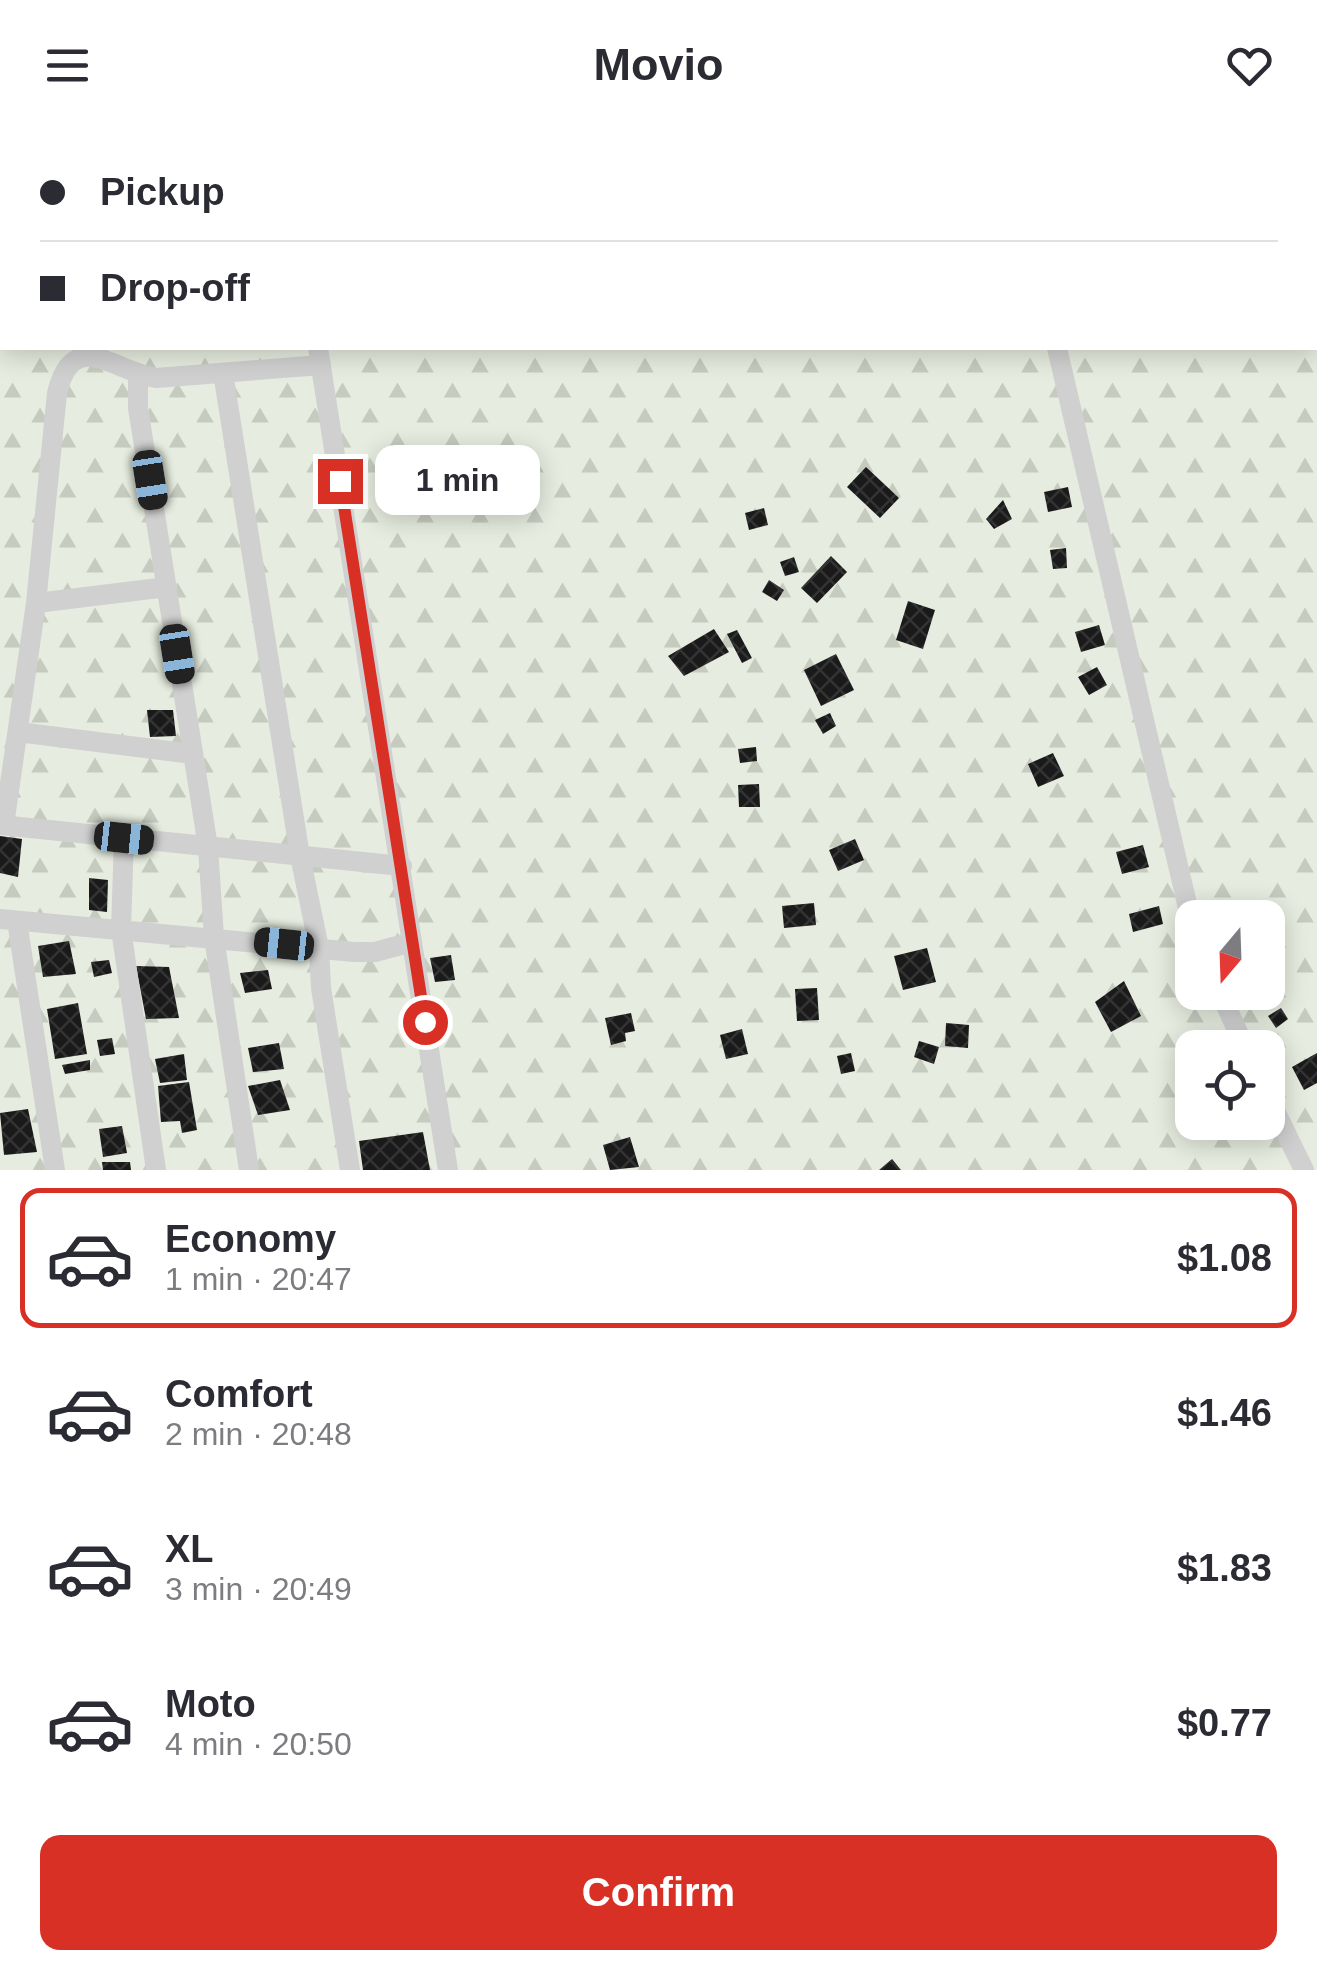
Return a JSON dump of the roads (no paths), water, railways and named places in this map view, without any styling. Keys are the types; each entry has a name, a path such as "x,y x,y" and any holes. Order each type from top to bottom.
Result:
{"street":[{"path":"1057,350 1186,900"},
{"path":"402,866 2,825 36,603 62,376 72,360 90,355 138,375 156,378 223,373 320,356 402,866 448,1170"},
{"path":"223,373 300,856 319,948 321,988 350,1170"},
{"path":"138,375 138,408 208,847 214,937 249,1170"},
{"path":"36,603 166,588"},
{"path":"18,732 193,754"},
{"path":"124,838 121,929 156,1170"},
{"path":"55,1170 9,920 376,952 412,942"},
{"path":"1285,1131 1304,1170"}]}
